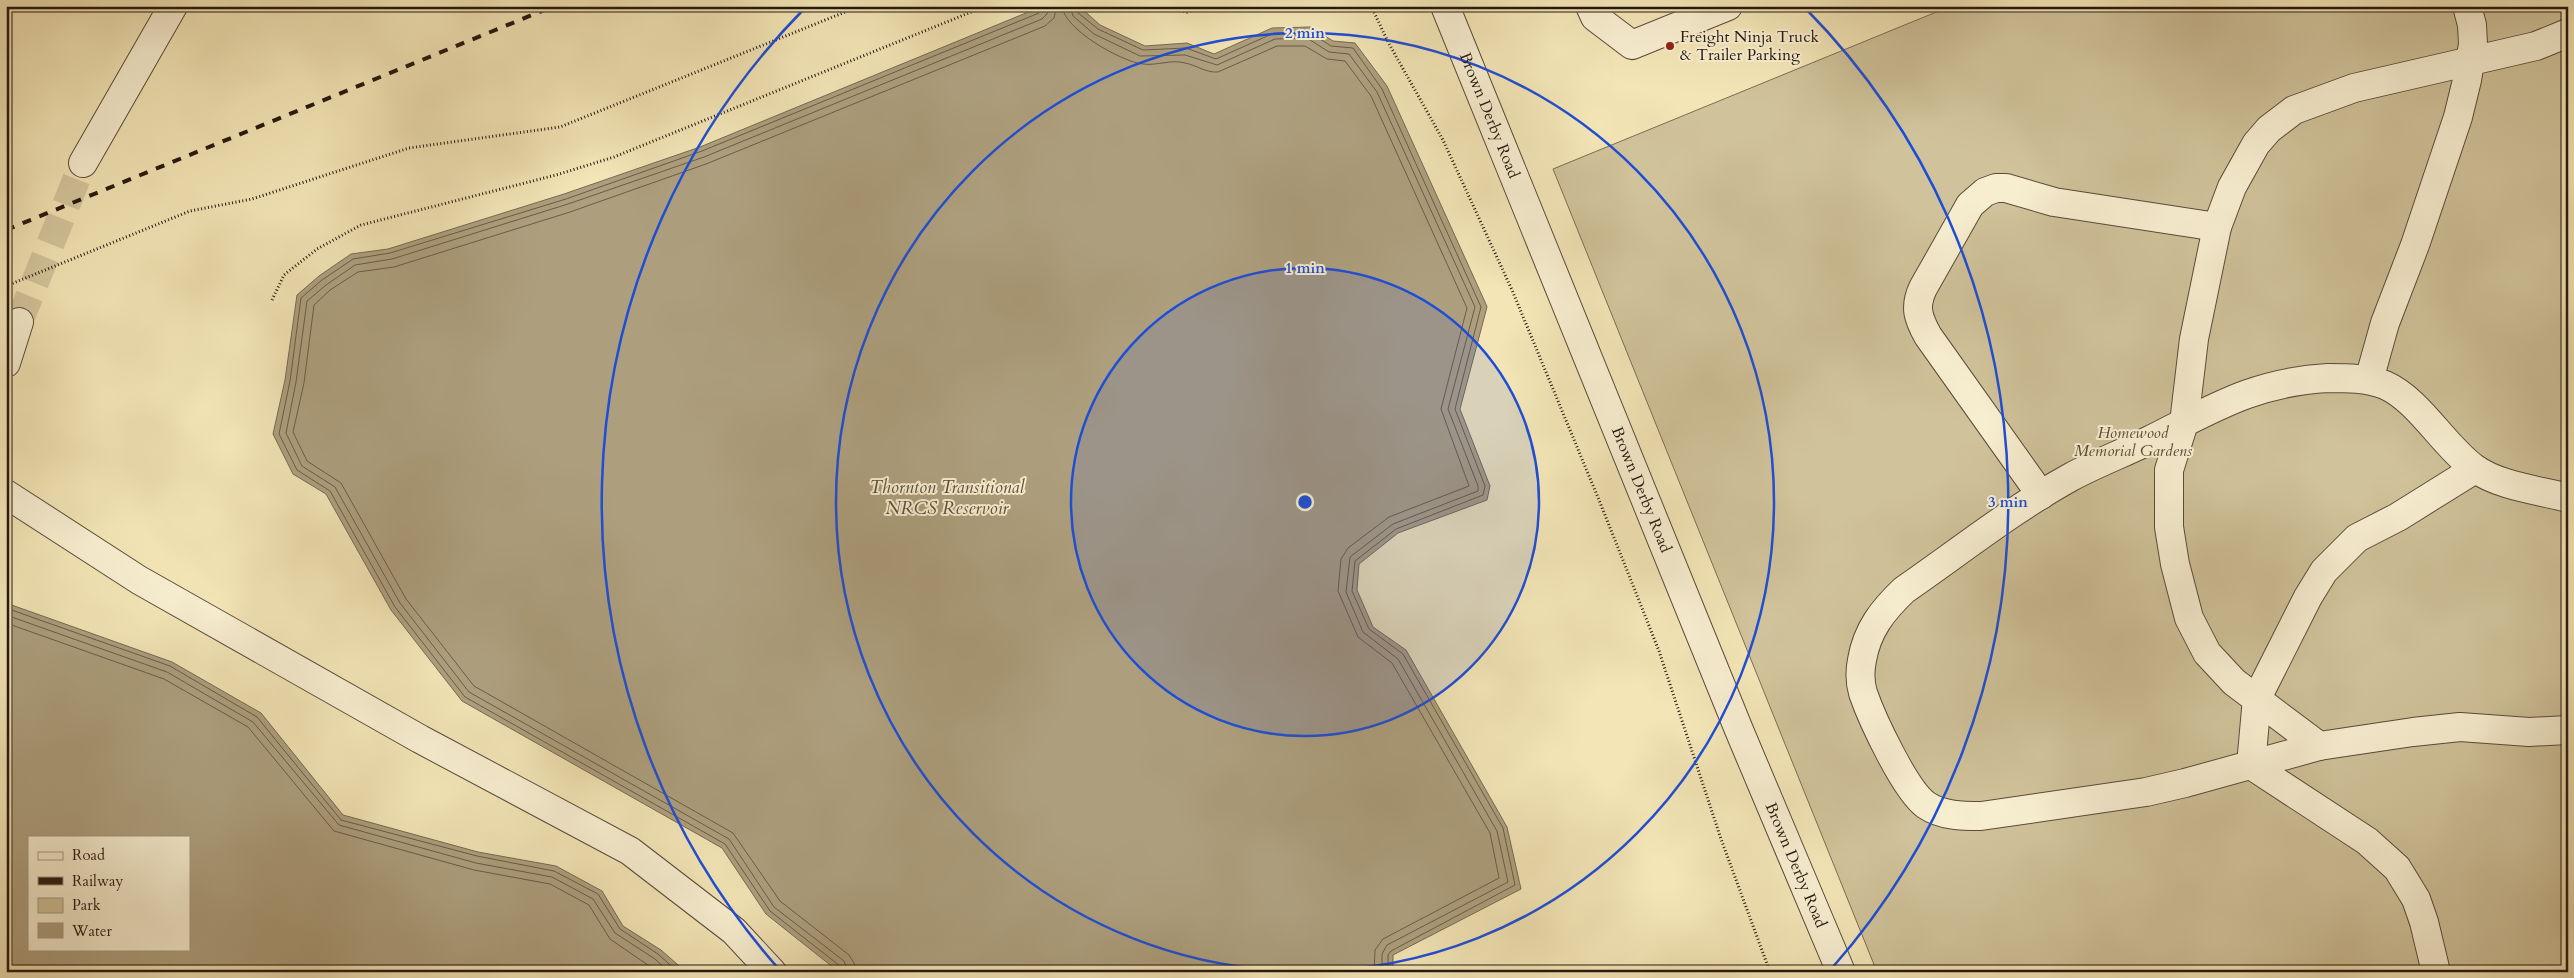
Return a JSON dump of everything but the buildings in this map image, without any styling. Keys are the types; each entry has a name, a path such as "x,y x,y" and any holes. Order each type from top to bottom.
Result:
{"street":[{"path":"83,163 173,6"},
{"name":"Brown Derby Road","path":"1445,6 1739,730 1840,972"},
{"path":"1590,6 1595,17 1632,45 1728,6"},
{"path":"2369,380 2385,323 2415,245 2448,147 2471,62 2472,25 2467,6"},
{"path":"2309,748 2257,698 2234,682 2207,653 2189,618 2169,528 2169,470 2184,423 2194,339 2217,227 2232,186 2256,144 2269,129 2294,110 2354,88 2536,46 2568,33"},
{"path":"2041,495 1928,336 1917,315 1918,298 1970,205 1985,192 2006,188 2054,202 2217,227"},
{"path":"6,363 19,322"},
{"path":"2568,498 2504,481 2475,468 2397,392 2369,380 2334,378 2285,382 2232,398 2184,423 2099,462 2041,495 1904,590 1888,605 1870,632 1861,661 1862,692 1913,792 1927,806 1962,816 1981,816 2146,792 2252,765 2309,748 2438,728 2460,727 2528,732 2568,730"},
{"path":"2252,765 2257,698 2308,597 2324,571 2357,538 2405,512 2475,468"},
{"path":"6,494 139,580 412,734 630,851 734,931 772,972"},
{"path":"2291,792 2309,748"},
{"path":"2252,765 2367,841 2397,868 2416,899 2424,922 2436,972"}],"path":[{"path":"6,286 190,211 252,199 409,148 560,127 860,6"},
{"path":"272,300 284,275 317,249 361,225 547,177 614,157 986,6"},
{"path":"1152,6 1187,12 1205,6"},
{"path":"1371,6 1388,42 1443,140 1512,290 1592,482 1659,651 1721,839 1770,972"}],"green space":[{"name":"Homewood Memorial Gardens","path":"1951,6 2568,6 2568,972 1877,972 1553,169"}],"water":[{"name":"Thornton Transitional NRCS Reservoir","path":"1043,6 1079,6 1100,25 1145,46 1187,43 1214,54 1272,28 1311,27 1333,41 1355,43 1387,86 1487,307 1460,409 1490,486 1487,500 1398,533 1359,564 1357,590 1373,627 1406,650 1507,827 1521,889 1393,955 1393,972 839,972 766,914 722,848 462,701 391,610 326,494 293,474 273,434 285,380 297,295 319,276 351,254 388,249 564,194 700,147"},
{"path":"6,603 172,662 261,713 343,815 478,852 556,866 602,891 623,926 661,950 686,972 6,972"}],"tunnel":[{"path":"19,322 83,163"}],"railway":[{"path":"6,230 554,6"}],"place":[{"name":"Freight Ninja Truck & Trailer Parking","path":"1670,46"}]}
